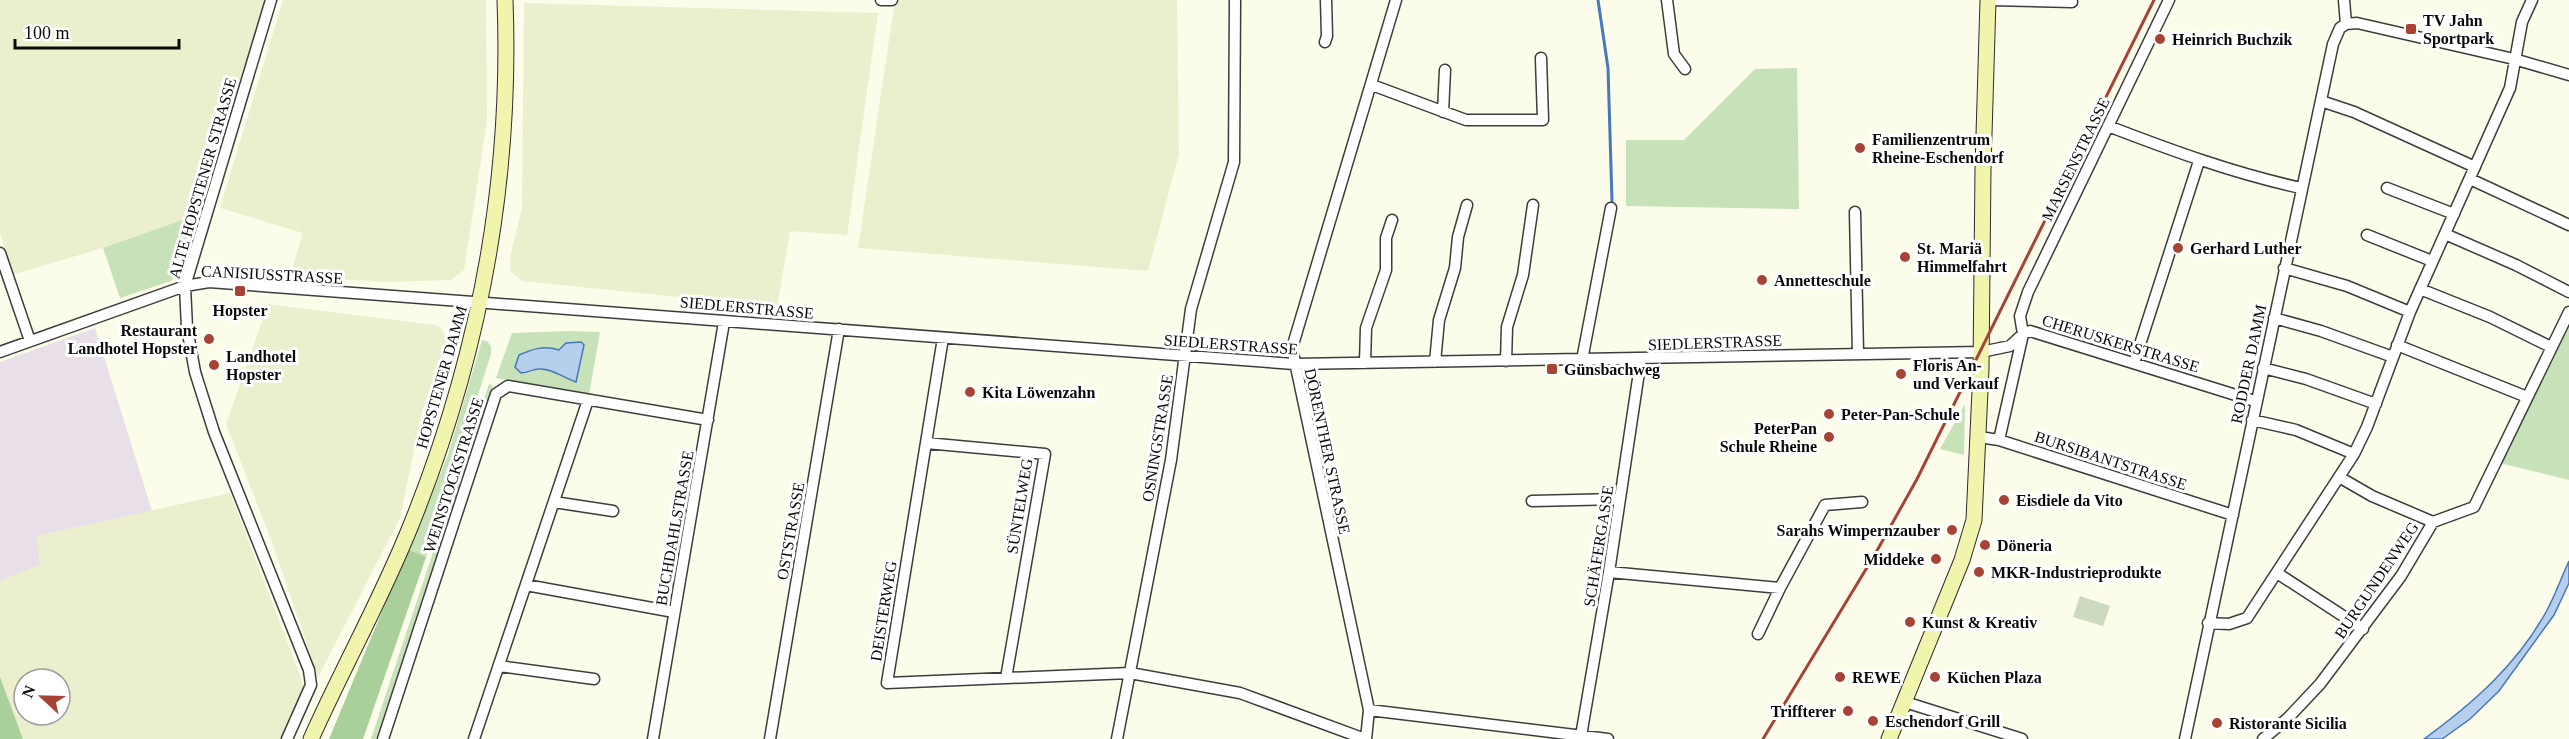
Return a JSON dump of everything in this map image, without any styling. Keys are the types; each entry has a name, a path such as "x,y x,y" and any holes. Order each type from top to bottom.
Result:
{"main road":[{"name":"HOPSTENER DAMM","path":"311,739 411,525 449,420 481,302 502,160 507,47 505,0"},
{"path":"1889,739 1962,560 1974,520 1979,437 1983,168 1989,0"}],"street":[{"name":"ALTE HOPSTENER STRASSE","path":"271,0 185,286 187,328 195,372 214,432 309,670 311,685 287,739"},
{"path":"881,0 892,0"},
{"name":"OSNINGSTRASSE","path":"1117,739 1171,460 1191,309 1234,162 1235,0"},
{"path":"1325,42 1327,36 1326,0"},
{"name":"DÖRENTHER STRASSE","path":"1366,739 1369,710 1292,348 1396,0"},
{"path":"1667,0 1670,38 1674,54 1685,69"},
{"path":"1989,0 2072,2"},
{"name":"MARSENSTRASSE","path":"1999,440 2023,334 2020,316 2028,292 2169,0"},
{"path":"2344,0 2346,24 2357,23 2514,59 2569,75"},
{"path":"2208,623 2229,624 2247,618 2354,454 2376,404 2410,312 2510,88 2522,22 2532,0"},
{"name":"RODDER DAMM","path":"2184,739 2301,188 2336,36 2340,28 2346,24"},
{"path":"1372,85 1466,120 1543,120 1540,58"},
{"path":"1443,112 1444,70"},
{"path":"2321,101 2354,112 2475,167"},
{"path":"2108,126 2199,161 2248,176 2301,188"},
{"path":"2134,363 2199,161"},
{"path":"2470,179 2569,225"},
{"path":"2387,188 2454,214"},
{"path":"1435,362 1439,320 1455,268 1458,237 1467,205"},
{"path":"1506,361 1507,327 1523,275 1533,205"},
{"path":"1582,360 1611,208"},
{"path":"1855,212 1858,354"},
{"path":"1365,363 1366,328 1386,270 1386,238 1392,220"},
{"path":"2445,234 2516,265 2569,292"},
{"path":"2367,235 2432,261"},
{"path":"0,253 30,341"},
{"path":"2284,268 2347,286 2410,312"},
{"name":"CANISIUSSTRASSE","path":"0,352 185,286 209,282 481,302"},
{"path":"2420,289 2490,317 2551,347"},
{"name":"SIEDLERSTRASSE","path":"481,302 1294,364 1981,352"},
{"name":"BURGUNDENWEG","path":"2263,739 2288,718 2320,684 2401,576 2433,522 2474,507 2569,312"},
{"path":"2274,318 2332,334 2393,357"},
{"name":"BUCHDAHLSTRASSE","path":"653,739 724,322"},
{"name":"OSTSTRASSE","path":"770,739 840,329"},
{"name":"CHERUSKERSTRASSE","path":"1981,352 2010,346 2023,334 2031,331 2255,401"},
{"name":"DEISTERWEG","path":"943,338 887,683 1130,673 1240,693 1366,739"},
{"path":"2397,345 2527,397"},
{"name":"SCHÄFERGASSE","path":"1581,736 1609,572 1641,359"},
{"path":"2263,368 2306,379 2376,404"},
{"name":"WEINSTOCKSTRASSE","path":"383,739 496,394 508,386 708,420"},
{"path":"474,739 588,400"},
{"path":"2252,420 2296,430 2354,454"},
{"name":"BURSIBANTSTRASSE","path":"1979,437 1999,440 2233,515"},
{"name":"SÜNTELWEG","path":"926,443 1045,454 1006,678"},
{"path":"2339,477 2372,496 2433,522"},
{"path":"1532,501 1620,499"},
{"path":"554,502 613,511"},
{"path":"1758,634 1825,505 1862,502"},
{"path":"1609,572 1780,588"},
{"path":"2277,573 2363,629"},
{"path":"526,585 674,612"},
{"path":"499,666 594,679"},
{"path":"1905,702 2022,739"},
{"path":"1369,710 1545,736 1608,739"}],"shaded area":[{"path":"95,328 152,511 37,536 41,565 0,581 0,362"}],"green space":[{"path":"0,0 266,0 196,215 103,248 12,275 0,233"},
{"path":"283,0 486,0 487,121 464,270 451,280 385,282 290,276 303,233 220,208"},
{"path":"895,0 1177,0 1179,154 1148,271 858,248"},
{"path":"524,3 878,13 847,235 790,231 777,307 522,281 510,271 511,253 522,208"},
{"path":"1797,68 1799,209 1626,206 1626,140 1684,140 1755,69"},
{"path":"196,215 180,272 171,281 120,298 103,248"},
{"path":"268,304 435,325 441,327 448,341 422,411 400,518 318,677 272,542 226,424"},
{"path":"2569,319 2569,480 2500,463"},
{"path":"600,332 589,395 496,378 512,333","holes":["581,342 560,376 545,370 529,373 550,347 559,350 566,343"]},
{"path":"482,340 487,341 491,346 491,354 426,557 409,549 448,455"},
{"path":"489,384 493,385 376,739 371,739"},
{"path":"1965,404 1964,455 1940,449"},
{"path":"230,493 303,686 300,701 282,739 23,739 19,727 72,727 72,667 12,667 12,709 0,677 0,581 40,565 37,536"},
{"path":"408,549 426,557 363,739 329,739"},
{"path":"2080,596 2110,606 2103,626 2073,617"},
{"path":"0,677 12,709 12,727 19,727 23,739 0,739"}],"water":[{"path":"581,342 584,345 576,382 544,369 521,373 515,367 519,355 529,351 539,348 559,350 566,343"},
{"path":"2569,561 2569,583 2554,615 2499,691 2470,719 2442,739 2424,739 2476,697 2521,649 2546,612"}],"waterway":[{"path":"1598,0 1608,68 1612,201"}],"railway":[{"path":"1763,739 1874,556 1917,479 2154,0"}],"place":[{"name":"TV Jahn Sportpark","path":"2411,29"},
{"name":"Heinrich Buchzik","path":"2160,39"},
{"name":"Familienzentrum Rheine-Eschendorf","path":"1860,148"},
{"name":"Gerhard Luther","path":"2178,248"},
{"name":"St. Mariä Himmelfahrt","path":"1905,257"},
{"name":"Annetteschule","path":"1762,280"},
{"name":"Hopster","path":"240,291"},
{"name":"Restaurant Landhotel Hopster","path":"209,339"},
{"name":"Landhotel Hopster","path":"214,365"},
{"name":"Günsbachweg","path":"1552,369"},
{"name":"Floris An- und Verkauf","path":"1901,374"},
{"name":"Kita Löwenzahn","path":"970,392"},
{"name":"Peter-Pan-Schule","path":"1829,414"},
{"name":"PeterPan Schule Rheine","path":"1829,437"},
{"name":"Eisdiele da Vito","path":"2004,500"},
{"name":"Sarahs Wimpernzauber","path":"1952,530"},
{"name":"Döneria","path":"1985,545"},
{"name":"Middeke","path":"1936,559"},
{"name":"MKR-Industrieprodukte","path":"1979,572"},
{"name":"Kunst & Kreativ","path":"1910,622"},
{"name":"REWE","path":"1840,677"},
{"name":"Küchen Plaza","path":"1935,677"},
{"name":"Triffterer","path":"1848,711"},
{"name":"Eschendorf Grill","path":"1873,721"},
{"name":"Ristorante Sicilia","path":"2217,723"}]}
